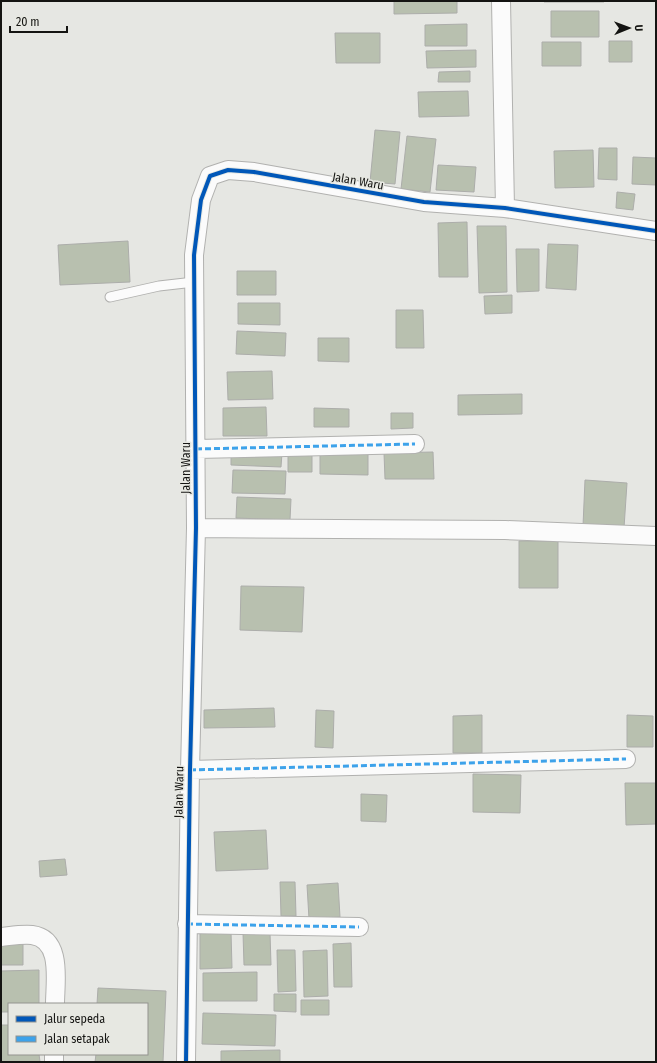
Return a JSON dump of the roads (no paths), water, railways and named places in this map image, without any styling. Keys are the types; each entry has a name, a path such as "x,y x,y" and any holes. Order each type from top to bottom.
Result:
{"street":[{"path":"501,1 505,208 656,231"},
{"name":"Jalan Waru","path":"186,1062 187,924 196,528 194,255 201,200 210,176 228,170 254,172 424,202 505,208"},
{"path":"196,449 415,444"},
{"path":"196,528 505,530 656,536"},
{"path":"190,770 626,759"},
{"path":"187,924 359,927"},
{"path":"1,937 32,935 44,939 51,946 55,958 55,1003"}],"lane":[{"path":"110,297 159,286 194,282"}]}
